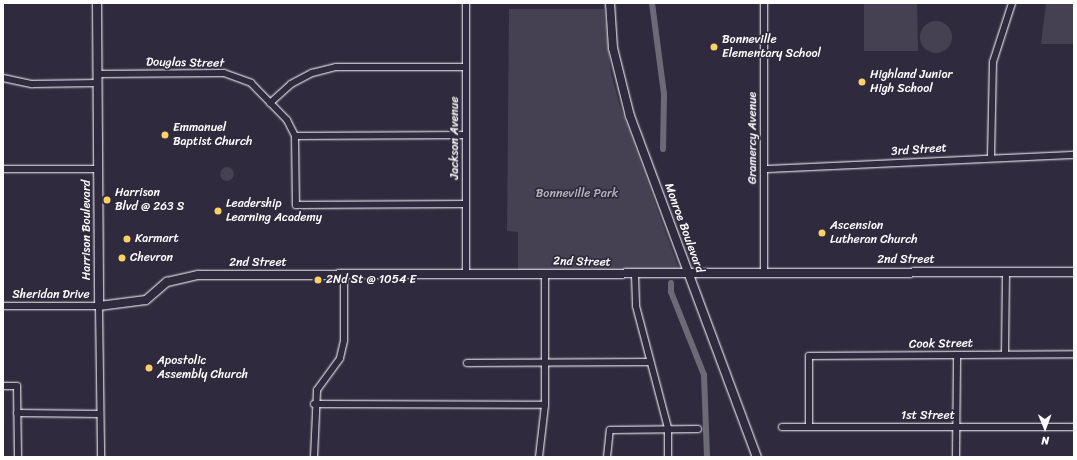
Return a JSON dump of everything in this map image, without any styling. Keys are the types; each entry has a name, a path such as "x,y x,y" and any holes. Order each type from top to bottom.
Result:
{"main road":[{"name":"Harrison Boulevard","path":"97,3 99,306"},
{"name":"Monroe Boulevard","path":"610,3 612,37 625,98 688,273 757,457"},
{"name":"2nd Street","path":"99,306 146,300 167,282 179,276 466,273 635,275 688,273 1074,272"}],"street":[{"name":"Jackson Avenue","path":"466,3 466,273"},
{"name":"Gramercy Avenue","path":"764,3 764,273"},
{"path":"990,157 993,62 1012,3"},
{"path":"270,103 291,84 312,73 336,67 466,67"},
{"name":"Douglas Street","path":"98,74 224,73 251,83 287,120 295,136"},
{"path":"3,78 32,84 98,83"},
{"path":"465,204 296,205 295,136 466,135"},
{"name":"3rd Street","path":"764,169 990,157 1074,155"},
{"path":"3,169 99,169"},
{"path":"1005,354 1006,272"},
{"path":"314,457 314,404 317,390 340,358 344,340 344,274"},
{"path":"539,457 545,406 545,274"},
{"path":"635,275 636,306 649,362 668,428 668,457"},
{"name":"Sheridan Drive","path":"3,306 99,306"},
{"name":"Harrison Boulevard","path":"99,306 100,457"},
{"name":"Cook Street","path":"809,427 809,356 1074,354"},
{"path":"956,457 957,355"},
{"path":"467,363 649,362"},
{"path":"3,386 17,386 17,457"},
{"path":"314,404 545,406"},
{"path":"17,413 100,414"},
{"name":"1st Street","path":"782,427 1074,427"},
{"path":"606,457 610,430 668,428 698,429"}],"green space":[{"path":"864,3 917,3 918,51 864,51"},
{"path":"1046,3 1074,3 1074,44 1041,44"},
{"name":"Bonneville Park","path":"509,9 604,9 611,73 619,103 680,272 518,271 518,232 507,231"},
{"path":"936,21 947,26 952,37 947,48 936,53 925,48 920,37 925,26"},
{"path":"224,167 230,167 234,171 234,177 230,181 224,181 220,177 220,171"}],"waterway":[{"path":"652,3 664,94 663,149"},
{"path":"671,283 671,292 704,375 707,457"}],"place":[{"name":"Bonneville Elementary School","path":"714,47"},
{"name":"Highland Junior High School","path":"862,82"},
{"name":"Emmanuel Baptist Church","path":"165,135"},
{"name":"Harrison Blvd @ 263 S","path":"107,200"},
{"name":"Leadership Learning Academy","path":"218,211"},
{"name":"Ascension Lutheran Church","path":"822,233"},
{"name":"Karmart","path":"127,239"},
{"name":"Chevron","path":"122,258"},
{"name":"2Nd St @ 1054 E","path":"318,280"},
{"name":"Apostolic Assembly Church","path":"149,368"}]}
